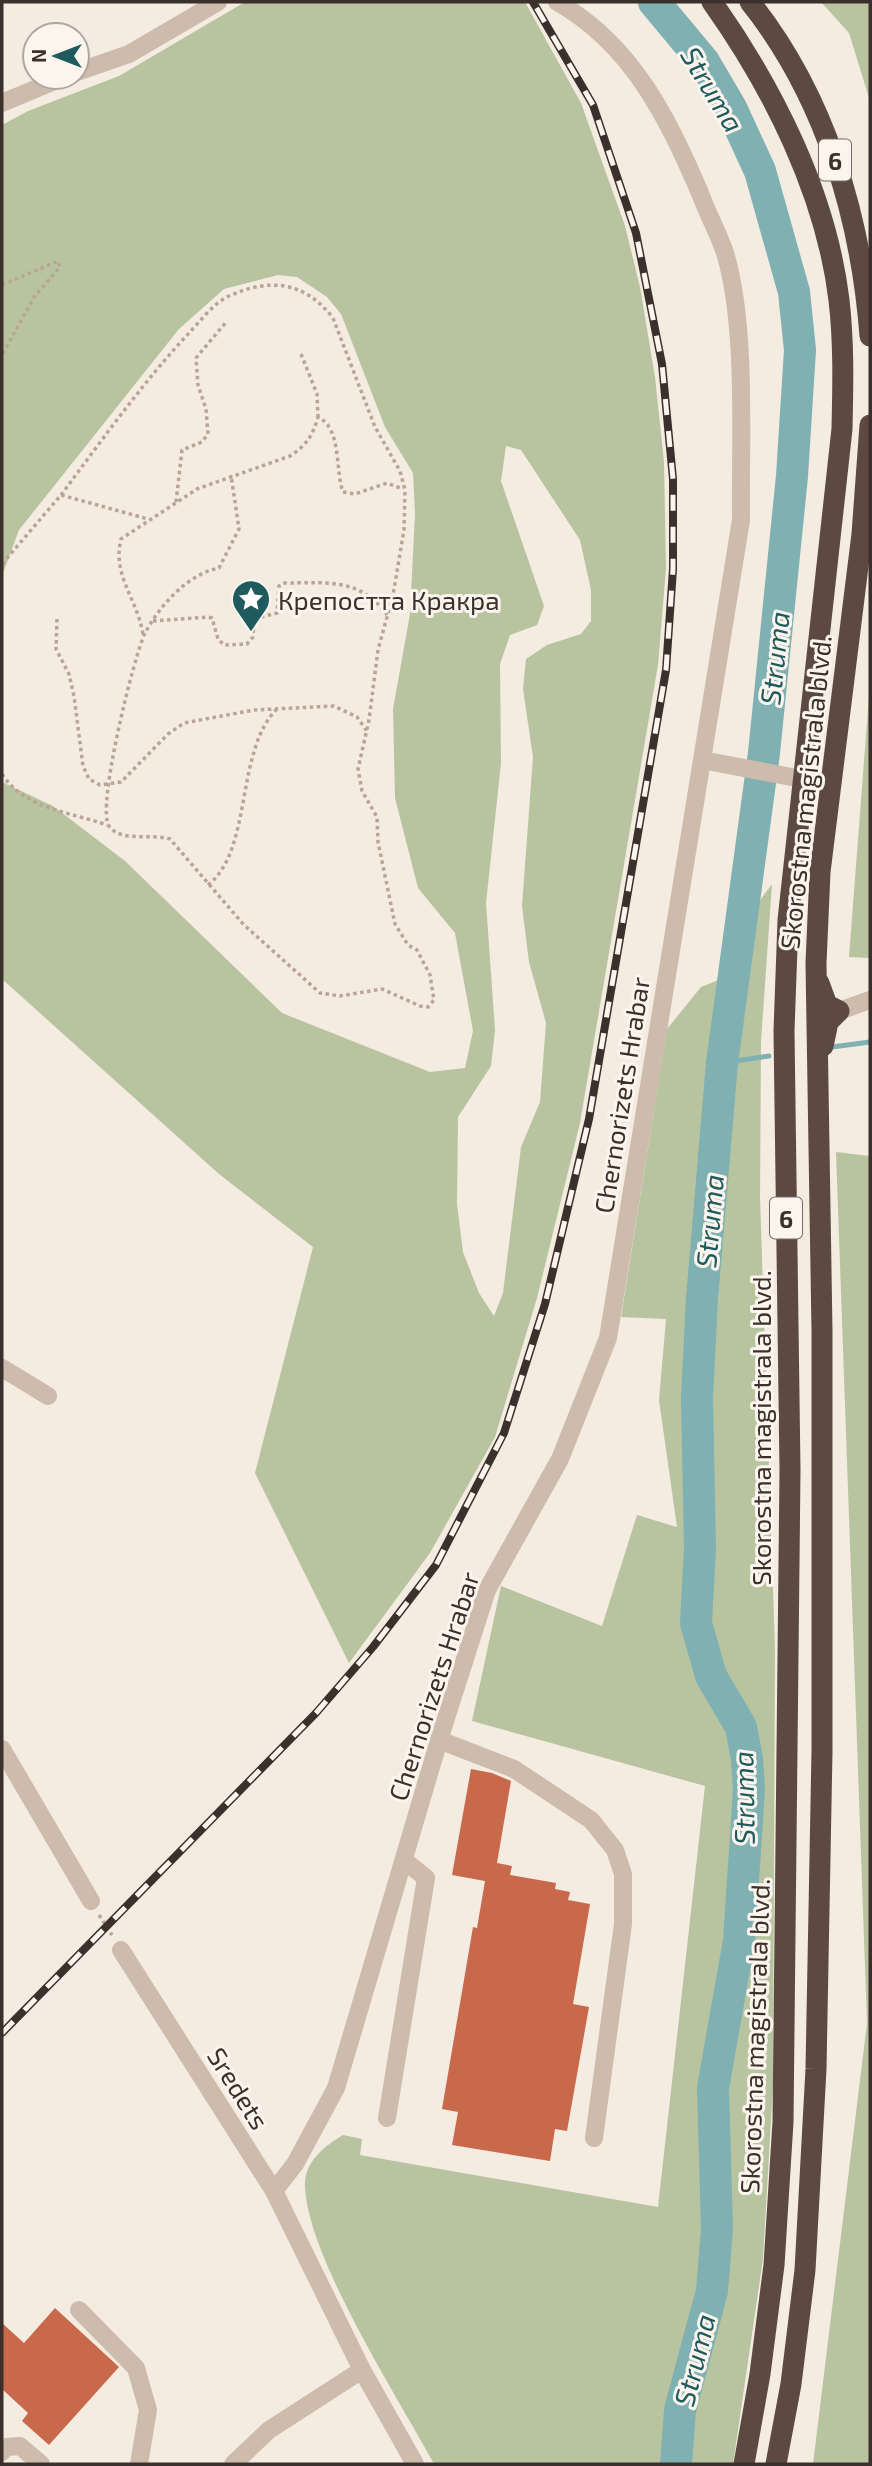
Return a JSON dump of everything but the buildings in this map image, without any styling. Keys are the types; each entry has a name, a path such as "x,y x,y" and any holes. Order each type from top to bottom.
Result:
{"highway":[{"name":"Skorostna magistrala blvd.","path":"712,2 738,39 786,128 825,235 839,298 844,356 842,429 794,778 784,1031 790,1470 783,2122 774,2265 761,2374 744,2464"},
{"name":"6","path":"750,2 796,74 836,162 861,258 870,336"},
{"name":"Skorostna magistrala blvd.","path":"776,2464 791,2384 805,2270 816,2068 822,1751 822,1331 816,963 820,872 862,534 870,425"},
{"path":"816,963 822,996 827,1005 839,1011 828,1022 824,1035 819,1174"}],"street":[{"path":"91,67 129,54 218,2"},
{"name":"Chernorizets Hrabar","path":"274,2191 295,2164 337,2088 439,1740 487,1590 560,1459 608,1338 741,520 739,374 735,308 726,256 686,159 654,95 618,50 556,2"},
{"path":"2,103 31,91"},
{"path":"702,760 794,778"},
{"path":"839,1011 870,1000"},
{"path":"2,1368 48,1396"},
{"path":"439,1740 514,1769 591,1820 615,1850 623,1874 623,1923 594,2138"},
{"path":"2,1749 91,1901"},
{"path":"387,2118 426,1878 405,1861"},
{"name":"Sredets","path":"121,1950 274,2191 362,2370 415,2464"},
{"path":"79,2310 136,2368 148,2410 139,2464"},
{"path":"233,2464 269,2430 362,2370"},
{"path":"2,2452 6,2447 20,2446 41,2464"}],"path":[{"path":"2,285 58,261 60,267 34,297 2,355"},
{"path":"2,564 61,495 165,359 208,313 229,296 285,285 302,289 322,304 333,318 375,427 400,471 405,490 404,530 371,687 367,731 358,769 362,790 377,817 378,842 395,924 408,945 417,950 430,975 434,1000 428,1007 419,1006 382,989 373,988 359,995 320,993 244,925 170,839 158,835 128,836 108,825 74,813 42,806 21,795 2,774"},
{"path":"176,502 182,450 202,442 208,434 206,409 198,386 196,358 227,321"},
{"path":"144,636 141,619 119,573 117,558 121,540 176,502 231,475 290,456 302,448 314,431 317,394 301,354"},
{"path":"317,416 324,420 329,428 343,492 355,494 387,482 405,490"},
{"path":"108,825 105,817 107,785 144,636 153,621 189,579 201,572 219,568 227,558 239,529 231,475"},
{"path":"61,495 148,519"},
{"path":"153,621 208,617 212,618 218,639 224,645 247,644 253,637 254,620 277,613 279,586 283,583 358,587 369,594 387,615"},
{"path":"58,620 56,649 72,685 83,766 89,779 100,785 121,782 168,734 184,723 277,708 334,705 357,717 367,731"},
{"path":"208,885 225,868 261,729 277,708"},
{"path":"91,1901 121,1950"}],"green space":[{"path":"245,2 525,2 581,103 625,226 640,287 655,377 664,462 666,568 658,665 580,1123 537,1298 495,1437 430,1553 349,1663 255,1473 313,1247 219,1174 2,979 2,782 53,806 125,861 282,1013 430,1072 465,1068 473,1031 455,933 418,888 395,798 393,709 410,614 415,514 413,473 385,427 341,314 327,297 297,277 278,275 224,289 179,329 19,530 2,576 2,125 28,111 80,91 91,91 91,87 119,76","holes":["506,446 521,450 580,540 591,590 591,621 581,634 547,645 526,659 523,689 533,757 522,906 529,962 546,1023 540,1102 521,1147 503,1293 494,1316 479,1293 463,1252 457,1204 458,1117 491,1066 495,1030 486,903 501,763 500,664 510,635 537,625 544,606 501,481"]},
{"path":"821,2 870,2 870,101 849,33"},
{"path":"870,683 870,958 849,957"},
{"path":"772,884 761,1041 760,1197 775,1649 773,2085 763,2259 733,2464 434,2464 336,2285 309,2212 306,2175 318,2154 343,2135 362,2139 360,2155 658,2207 705,1786 472,1721 501,1586 602,1626 637,1515 677,1527 659,1400 666,1319 621,1317 667,1029 701,987 746,969 755,907"},
{"path":"836,1152 870,1156 870,2464 813,2464 867,2023"}],"waterway":[{"name":"Struma","path":"654,2 704,62 731,108 760,171 794,292 800,350 792,476 764,753 722,1063 702,1298 697,1398 700,1549 696,1623 711,1676 741,1727 749,1790 739,1941 713,2088 717,2229 712,2291 680,2410 676,2464"},
{"path":"832,1047 870,1042"},
{"path":"722,1063 769,1056"}],"railway":[{"path":"2,2033 316,1713 373,1647 436,1565 504,1433 545,1304 589,1119 666,670 673,569 673,479 662,364 636,233 593,105 533,2"}],"place":[{"name":"Крепостта Кракра","path":"251,633"}]}
